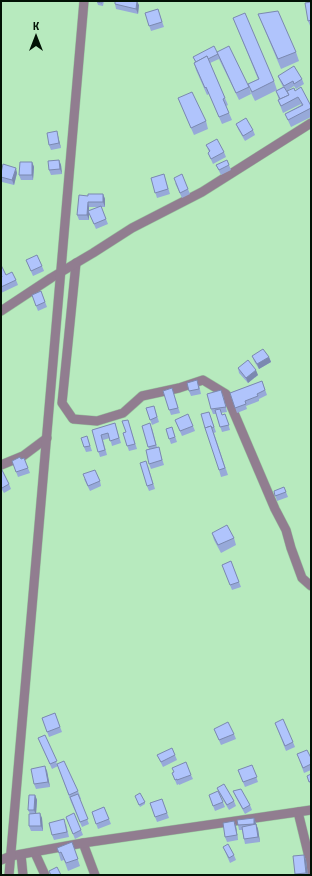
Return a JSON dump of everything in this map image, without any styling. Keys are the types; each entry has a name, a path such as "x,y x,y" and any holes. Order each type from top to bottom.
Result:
{"street":[{"path":"9,875 84,1"},
{"path":"1,311 132,228 202,192 311,123"},
{"path":"76,263 62,403 73,419 97,421 123,413 142,396 179,388 203,380 226,394 275,509 286,530 302,578 311,586"},
{"path":"1,465 23,456 47,438"},
{"path":"1,860 11,856 83,843 311,810"},
{"path":"298,812 309,857 311,875"},
{"path":"83,843 94,875"},
{"path":"34,853 45,875"},
{"path":"21,855 23,875"}],"building":[{"path":"115,1 137,1 136,9 115,4"},
{"path":"311,2 311,20 308,21 305,3"},
{"path":"158,9 162,22 149,26 145,13"},
{"path":"278,11 296,52 278,59 258,14"},
{"path":"245,13 274,81 252,92 248,84 259,79 233,18"},
{"path":"214,46 218,54 208,59 207,56 196,62 193,57"},
{"path":"229,46 249,87 236,93 217,52"},
{"path":"207,56 225,98 223,99 229,113 219,117 194,63"},
{"path":"294,66 302,79 294,84 293,81 284,86 278,76"},
{"path":"284,87 289,95 280,99 276,91"},
{"path":"301,87 311,108 288,120 285,114 303,105 298,97 281,106 278,100 289,95 287,91 294,88 295,91"},
{"path":"192,92 206,121 191,128 178,98"},
{"path":"246,118 253,130 243,136 236,124"},
{"path":"57,131 59,143 49,145 47,133"},
{"path":"217,139 224,152 211,159 208,153 210,151 206,145"},
{"path":"59,160 60,169 49,170 48,161"},
{"path":"227,160 229,165 219,170 216,165"},
{"path":"20,162 32,162 32,175 19,175"},
{"path":"3,164 16,168 12,180 1,177"},
{"path":"164,174 168,189 155,193 151,178"},
{"path":"182,174 188,189 180,193 174,178"},
{"path":"88,194 103,194 103,202 88,202 87,215 77,215 79,195 88,196"},
{"path":"101,206 106,219 94,224 88,211"},
{"path":"37,255 42,266 31,271 26,260"},
{"path":"1,265 6,275 12,272 16,280 1,287 2,277"},
{"path":"41,291 45,302 36,306 32,295"},
{"path":"263,349 269,357 257,364 252,356"},
{"path":"248,360 256,370 246,378 238,368"},
{"path":"197,380 199,389 189,391 187,383"},
{"path":"262,381 265,390 257,394 258,396 245,401 246,404 235,408 230,393"},
{"path":"172,388 178,408 169,410 163,391"},
{"path":"221,390 226,407 211,409 207,394"},
{"path":"154,406 157,417 150,420 146,408"},
{"path":"220,409 222,415 225,414 229,425 220,427 215,410"},
{"path":"209,412 214,427 212,428 211,426 205,428 201,414"},
{"path":"188,414 193,426 180,431 175,420"},
{"path":"128,420 135,444 127,446 123,433 126,432 122,421"},
{"path":"115,423 119,438 110,441 108,433 101,435 105,450 98,452 92,430"},
{"path":"150,423 156,445 148,447 142,426"},
{"path":"211,426 225,468 219,470 205,428"},
{"path":"172,427 175,437 169,439 166,429"},
{"path":"87,436 90,446 84,447 81,438"},
{"path":"159,447 162,460 149,464 146,450"},
{"path":"20,457 21,459 24,458 28,468 16,472 12,461"},
{"path":"146,461 153,484 147,486 140,463"},
{"path":"1,468 9,484 2,488 1,486"},
{"path":"95,470 100,481 88,486 83,474"},
{"path":"284,487 286,492 275,496 274,491"},
{"path":"227,525 234,538 218,545 212,533"},
{"path":"231,561 239,582 230,585 222,565"},
{"path":"55,713 60,727 47,732 42,718"},
{"path":"283,719 293,742 285,746 275,723"},
{"path":"228,722 234,734 219,740 214,729"},
{"path":"45,735 57,761 50,764 38,738"},
{"path":"172,748 175,755 161,762 157,755"},
{"path":"307,750 311,758 311,764 303,768 297,754"},
{"path":"64,761 78,791 69,795 57,764"},
{"path":"186,762 191,775 175,780 172,773 174,772 172,768"},
{"path":"252,765 257,777 243,782 238,770"},
{"path":"45,766 48,782 34,784 31,769"},
{"path":"311,774 311,781 309,782 307,776"},
{"path":"224,784 234,801 227,805 217,788"},
{"path":"241,789 250,805 243,809 233,791"},
{"path":"218,791 223,802 213,806 209,795"},
{"path":"140,793 145,802 139,805 135,796"},
{"path":"78,794 88,819 80,822 70,797"},
{"path":"29,795 35,795 34,810 28,810"},
{"path":"162,799 167,813 155,817 150,803"},
{"path":"104,807 109,819 96,824 92,812"},
{"path":"40,813 41,826 29,826 29,814"},
{"path":"74,813 81,830 73,834 66,817"},
{"path":"254,818 254,824 238,825 237,820"},
{"path":"64,819 67,832 52,835 49,823"},
{"path":"234,821 237,835 225,837 223,823"},
{"path":"256,824 258,837 244,839 242,827"},
{"path":"72,842 78,859 66,863 61,852 59,853 57,848"},
{"path":"228,844 234,855 229,858 223,847"},
{"path":"304,855 306,873 295,874 293,856"},
{"path":"57,867 61,875 51,875 49,871"}]}
